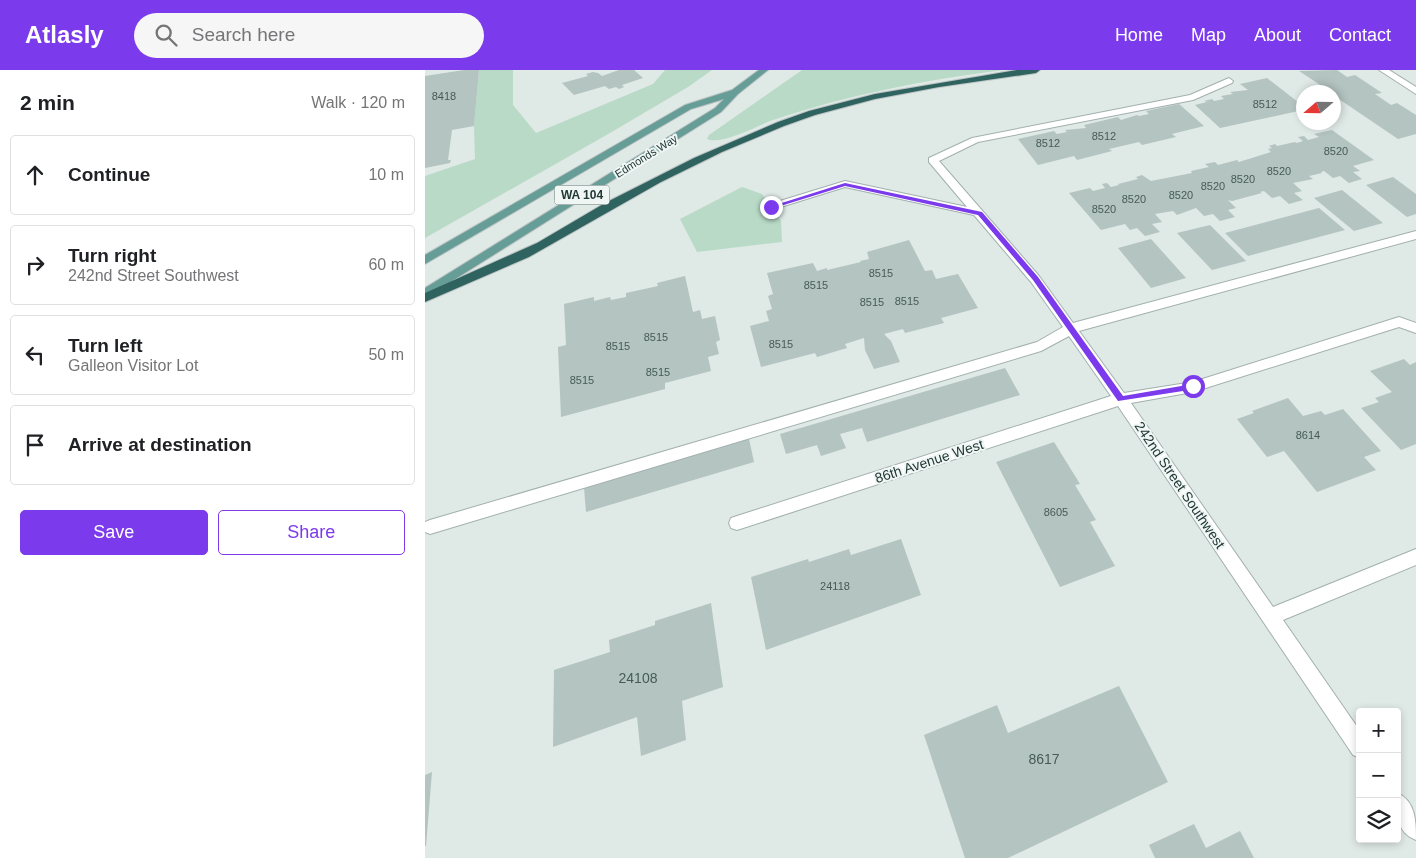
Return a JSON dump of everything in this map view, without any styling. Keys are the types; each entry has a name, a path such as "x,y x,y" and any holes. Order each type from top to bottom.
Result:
{"highway":[{"path":"425,298 554,239 616,202 718,151 781,124 839,105 884,94 1036,70"}],"main road":[{"name":"Edmonds Way","path":"425,294 710,115 735,92 764,70"},
{"name":"Edmonds Way","path":"425,260 688,107 735,92"}],"street":[{"path":"1383,70 1416,91"},
{"name":"242nd Street Southwest","path":"1229,81 1193,97 975,140 933,160 1035,279 1071,328 1356,742"},
{"path":"771,207 845,184 979,213"},
{"path":"430,527 1041,346 1071,328 1416,235"},
{"name":"86th Avenue West","path":"737,523 1121,399 1193,386 1399,322 1416,328"},
{"path":"1270,617 1416,557"},
{"path":"1401,809 1416,830"}],"green space":[{"path":"479,70 513,70 513,105 536,133 653,84 665,70 712,70 688,87 610,133 425,238 425,176 475,159 474,126"},
{"path":"802,70 1003,70 945,78 860,95 776,119 722,140 707,139 709,135"},
{"path":"742,187 762,194 781,221 782,242 697,252 680,219"}],"building":[{"path":"464,70 479,70 474,126 452,130 448,160 451,160 450,163 425,168 425,76"},
{"path":"619,70 634,70 643,78 622,85 624,87 619,89 616,87 609,89 605,86 574,95 562,83 588,76 586,74 593,72 602,76"},
{"path":"1337,70 1347,77 1355,75 1382,93 1375,94 1391,105 1397,103 1416,115 1416,134 1398,139 1341,100 1341,85 1320,85 1299,71"},
{"path":"1267,78 1296,101 1296,112 1220,128 1195,105 1212,99 1214,101 1224,99 1221,96 1233,94 1230,92 1248,90 1240,84"},
{"path":"1179,104 1204,126 1172,134 1176,137 1142,145 1139,142 1109,149 1112,151 1077,160 1074,156 1038,165 1018,139 1054,131 1057,134 1067,132 1065,130 1086,128 1084,125 1118,117 1121,120 1137,115 1149,114 1146,111"},
{"path":"1332,130 1374,160 1353,166 1360,171 1353,172 1362,179 1349,183 1340,176 1333,178 1324,171 1309,176 1313,179 1293,183 1302,191 1294,193 1303,200 1289,204 1280,196 1272,198 1264,191 1232,201 1228,200 1236,208 1228,210 1235,217 1220,221 1213,214 1204,216 1196,208 1177,215 1173,211 1155,214 1162,222 1152,224 1160,232 1145,236 1137,228 1130,230 1125,224 1101,230 1069,193 1090,188 1093,191 1105,188 1102,184 1107,183 1111,187 1138,179 1136,177 1142,175 1151,181 1192,173 1191,171 1209,167 1205,164 1215,162 1218,165 1237,160 1239,162 1271,152 1268,149 1272,148 1269,146 1275,144 1277,146 1297,143 1303,141 1298,137 1304,136 1308,140 1319,137 1314,134"},
{"path":"1393,177 1416,194 1416,214 1407,217 1366,185"},
{"path":"1342,190 1383,223 1354,231 1314,198"},
{"path":"1319,208 1345,230 1248,256 1225,233"},
{"path":"1210,225 1246,261 1212,270 1177,233"},
{"path":"1151,239 1186,278 1151,288 1118,248"},
{"path":"909,240 925,271 932,270 936,279 958,274 978,308 941,318 944,323 905,333 903,329 884,334 891,341 900,362 874,369 865,350 864,338 845,344 847,348 817,357 815,353 761,367 750,326 769,321 766,311 772,309 768,296 773,294 767,273 813,263 817,271 827,268 827,270 861,262 869,259 867,252"},
{"path":"685,276 693,312 700,310 702,319 715,316 720,340 716,342 719,354 708,357 711,371 665,383 665,389 561,417 558,347 566,345 564,304 594,297 594,301 610,297 611,300 626,297 626,293 658,286 657,283"},
{"path":"1404,359 1410,365 1416,362 1416,444 1401,450 1361,408 1379,402 1375,398 1392,392 1370,371"},
{"path":"1005,368 1020,395 867,442 862,428 840,434 846,448 821,456 817,445 786,454 780,434"},
{"path":"1288,398 1303,416 1321,411 1325,415 1343,409 1381,451 1364,457 1376,470 1317,492 1284,451 1267,457 1237,419 1254,413 1252,411"},
{"path":"749,439 754,462 586,512 584,487"},
{"path":"1054,442 1080,484 1075,485 1096,520 1090,522 1115,566 1060,587 996,462"},
{"path":"901,539 921,595 766,650 751,577 808,559 809,562 849,549 851,555"},
{"path":"711,603 723,687 682,701 686,740 641,756 637,717 553,747 554,670 610,652 609,640 655,625 655,621"},
{"path":"1119,686 1168,782 1008,858 965,858 924,735 997,705 1008,733"},
{"path":"432,772 426,846 425,846 425,775"},
{"path":"1194,824 1206,848 1240,831 1254,858 1155,858 1149,845"}],"route":[{"path":"771,207 845,184 979,213 1035,279 1121,399 1193,386"}]}
